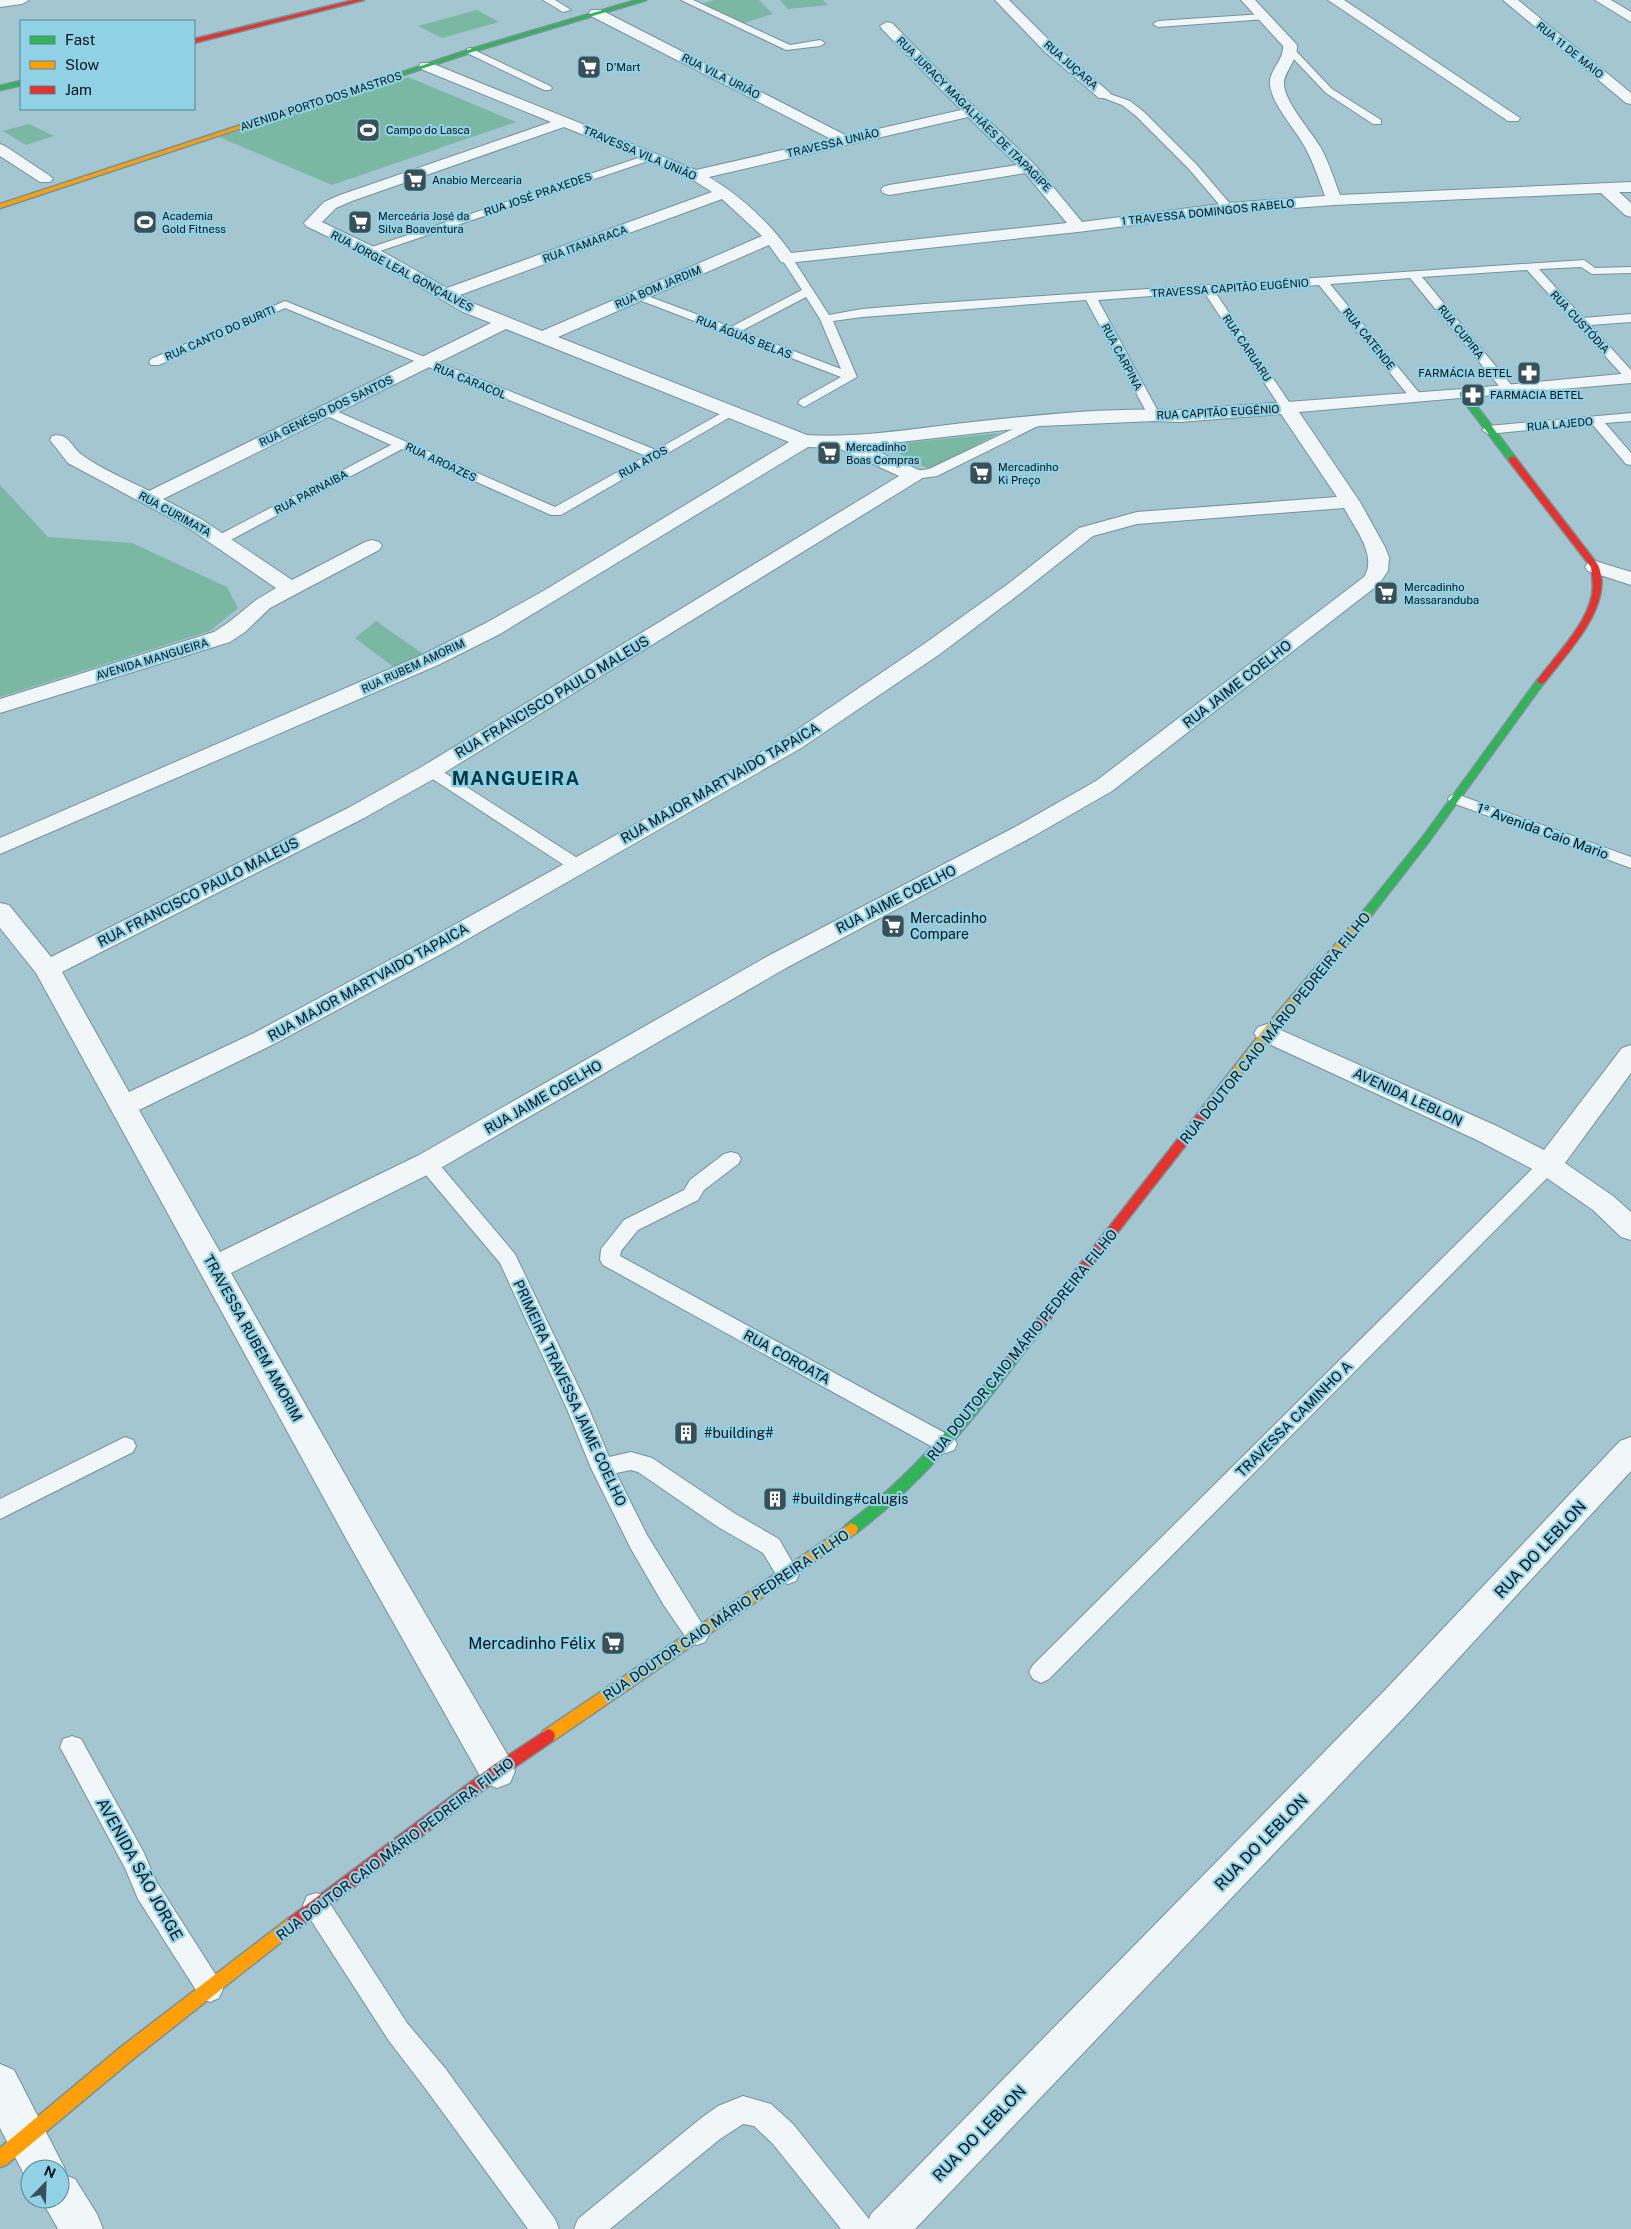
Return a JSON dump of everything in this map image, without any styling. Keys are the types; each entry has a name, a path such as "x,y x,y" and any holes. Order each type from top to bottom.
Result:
{"street":[{"path":"0,2 12,0"},
{"path":"0,2 22,0"},
{"path":"195,41 359,0"},
{"path":"550,15 604,0"},
{"name":"AVENIDA PORTO DOS MASTROS","path":"427,59 470,51 643,0"},
{"name":"RUA JUÇARA","path":"1002,0 1049,48 1104,95"},
{"path":"1248,0 1290,45 1291,51 1288,61 1279,77 1277,86 1314,150 1334,200"},
{"path":"1335,0 1513,118"},
{"name":"RUA 11 DE MAIO","path":"1510,0 1631,100"},
{"path":"1608,3 1631,5"},
{"path":"1608,3 1631,18"},
{"name":"RUA VILA URIÃO","path":"596,13 844,140"},
{"name":"RUA JURACY MAGALHÃES DE ITAPAGIPE","path":"887,26 971,112 1030,168 1061,203 1078,227"},
{"name":"AVENIDA PORTO DOS MASTROS","path":"0,206 427,59 456,44 507,28"},
{"path":"456,44 470,51"},
{"name":"TRAVESSA VILA UNIÃO","path":"427,59 565,122 696,175 725,193 773,237 788,258"},
{"path":"0,88 20,83"},
{"name":"TRAVESSA UNIÃO","path":"696,175 971,112"},
{"name":"RUA JORGE LEAL GONÇALVES","path":"565,122 346,198 330,205 312,222 370,252 445,295 505,323 804,441"},
{"path":"0,149 45,179"},
{"path":"889,190 1030,168"},
{"path":"27,185 73,170"},
{"name":"1 TRAVESSA DOMINGOS RABELO","path":"788,258 1078,227 1228,208 1334,200 1631,187"},
{"path":"1605,188 1631,212"},
{"name":"RUA ITAMARACA","path":"445,295 725,193"},
{"name":"RUA BOM JARDIM","path":"543,337 773,237"},
{"name":"RUA GENÉSIO DOS SANTOS","path":"146,498 505,323"},
{"name":"RUA CAPITÃO EUGÊNIO","path":"804,441 843,444 1040,420 1154,415 1179,416 1463,394 1631,378"},
{"path":"1463,394 1488,430 1595,567 1631,579"},
{"name":"RUA JAIME COELHO","path":"214,1268 426,1163 775,963 873,909 1005,843 1104,786 1371,581 1378,571 1379,557 1350,502 1287,408"},
{"name":"RUA CURIMATA","path":"59,440 76,459 194,523 291,589"},
{"name":"RUA RUBEM AMORIM","path":"0,847 430,660 552,594 804,441"},
{"path":"843,444 914,475"},
{"name":"RUA FRANCISCO PAULO MALEUS","path":"47,969 356,813 431,771 914,475"},
{"name":"RUA MAJOR MARTVAIDO TAPAICA","path":"123,1106 265,1038 436,946 576,865 696,800 793,743 932,649 1015,588 1086,532 1137,518 1350,502"},
{"name":"AVENIDA MANGUEIRA","path":"0,706 222,637 263,604 372,546"},
{"name":"RUA DOUTOR CAIO MÁRIO PEDREIRA FILHO","path":"23,2155 127,2053 316,1905 497,1771 788,1574 858,1524 904,1488 946,1444 1267,1033 1338,952 1456,798 1574,636 1592,607 1598,595 1595,567"},
{"name":"TRAVESSA RUBEM AMORIM","path":"0,911 47,969 361,1534 497,1771"},
{"name":"AVENIDA LEBLON","path":"1267,1033 1490,1134 1548,1165"},
{"path":"1631,1054 1548,1165 1602,1203 1631,1229"},
{"name":"RUA DO LEBLON","path":"886,2229 1399,1700 1631,1450"},
{"path":"0,2084 23,2155"},
{"path":"69,2209 82,2229"}],"lane":[{"path":"548,0 566,10"},
{"path":"686,0 789,48 820,43"},
{"path":"1158,24 1263,17"},
{"path":"470,51 547,88"},
{"path":"1291,51 1329,91 1377,122"},
{"name":"RUA JUÇARA","path":"1104,95 1126,103 1140,114 1192,166 1228,208"},
{"name":"RUA JOSÉ PRAXEDES","path":"370,252 650,156"},
{"name":"TRAVESSA VILA UNIÃO","path":"788,258 826,319 851,377"},
{"name":"TRAVESSA CAPITÃO EUGÊNIO","path":"826,319 862,313 915,309 1584,263 1592,271 1631,270"},
{"name":"RUA CUSTÓDIA","path":"1530,267 1631,378"},
{"name":"RUA CUPIRA","path":"1413,274 1508,389"},
{"name":"RUA CATENDE","path":"1322,281 1416,397"},
{"name":"RUA CARUARU","path":"1207,289 1287,408"},
{"path":"731,332 809,291"},
{"name":"RUA ÁGUAS BELAS","path":"638,296 851,377"},
{"name":"RUA CARPINA","path":"1091,298 1154,415"},
{"name":"RUA CARACOL","path":"285,304 656,455"},
{"name":"RUA CANTO DO BURITI","path":"155,362 285,304"},
{"path":"1579,322 1631,318"},
{"path":"804,403 851,377"},
{"name":"RUA AROAZES","path":"327,411 456,470 556,512"},
{"name":"RUA ATOS","path":"556,512 731,413"},
{"name":"RUA LAJEDO","path":"1488,430 1631,417"},
{"path":"914,475 932,473 1040,420"},
{"path":"1595,420 1631,461"},
{"name":"RUA PARNAIBA","path":"220,540 402,444"},
{"path":"431,771 576,865"},
{"name":"1ª Avenida Caio Mario","path":"1456,798 1631,864"},
{"name":"RUA COROATA","path":"731,1159 697,1185 691,1195 631,1225 611,1249 610,1260 628,1268 946,1444"},
{"name":"PRIMEIRA TRAVESSA JAIME COELHO","path":"426,1163 466,1207 508,1259 540,1324 602,1468 639,1542 671,1597 697,1635"},
{"name":"TRAVESSA CAMINHO A","path":"1041,1672 1548,1165"},
{"path":"0,1510 126,1446"},
{"path":"602,1468 631,1461 644,1464 726,1520 771,1546 788,1574"},
{"name":"AVENIDA SÃO JORGE","path":"72,1748 134,1860 147,1890 210,1989"},
{"path":"316,1905 398,2032 435,2078 545,2229"},
{"path":"588,2229 710,2129 728,2116 743,2110 761,2114 783,2134 859,2229"}],"green space":[{"path":"714,0 759,0 773,14 743,23 700,4"},
{"path":"780,0 823,0 828,5 788,9"},
{"path":"477,10 499,22 442,38 418,26"},
{"name":"Campo do Lasca","path":"408,77 516,122 332,185 219,137"},
{"path":"29,124 54,136 26,145 3,131"},
{"path":"1000,433 929,469 886,447 903,443"},
{"path":"0,485 48,537 132,543 227,587 238,608 210,631 0,697"},
{"path":"376,621 426,656 395,668 355,638"}],"traffic: fast":[{"path":"353,90 470,51 643,0"},
{"path":"0,88 20,83"},
{"path":"1463,394 1512,459"},
{"path":"1366,915 1426,839 1541,681"},
{"path":"851,1529 875,1511 919,1471 958,1427 1014,1357"}],"traffic: slow":[{"path":"0,206 353,90"},
{"path":"1203,1115 1267,1033 1366,915"},
{"path":"548,1736 851,1529"},
{"path":"0,2159 127,2053 294,1923"}],"traffic: jam":[{"path":"195,41 361,0"},
{"path":"1512,459 1595,567 1597,579 1596,598 1587,618 1541,681"},
{"path":"1014,1357 1203,1115"},
{"path":"294,1923 497,1771 548,1736"}],"place":[{"name":"D'Mart","path":"589,67"},
{"name":"Campo do Lasca","path":"368,130"},
{"name":"Anabio Mercearia","path":"415,180"},
{"name":"Academia Gold Fitness","path":"145,222"},
{"name":"Merceária José da Silva Boaventura","path":"360,222"},
{"name":"FARMÁCIA BETEL","path":"1529,373"},
{"name":"FARMACIA BETEL","path":"1473,395"},
{"name":"Mercadinho Boas Compras","path":"829,453"},
{"name":"Mercadinho Ki Preço","path":"981,473"},
{"name":"Mercadinho Massaranduba","path":"1386,593"},
{"name":"Mercadinho Compare","path":"893,926"},
{"name":"#building#","path":"686,1433"},
{"name":"#building#calugis","path":"775,1499"},
{"name":"Mercadinho Félix","path":"613,1643"}],"district":[{"name":"MANGUEIRA","path":"516,778"}]}
